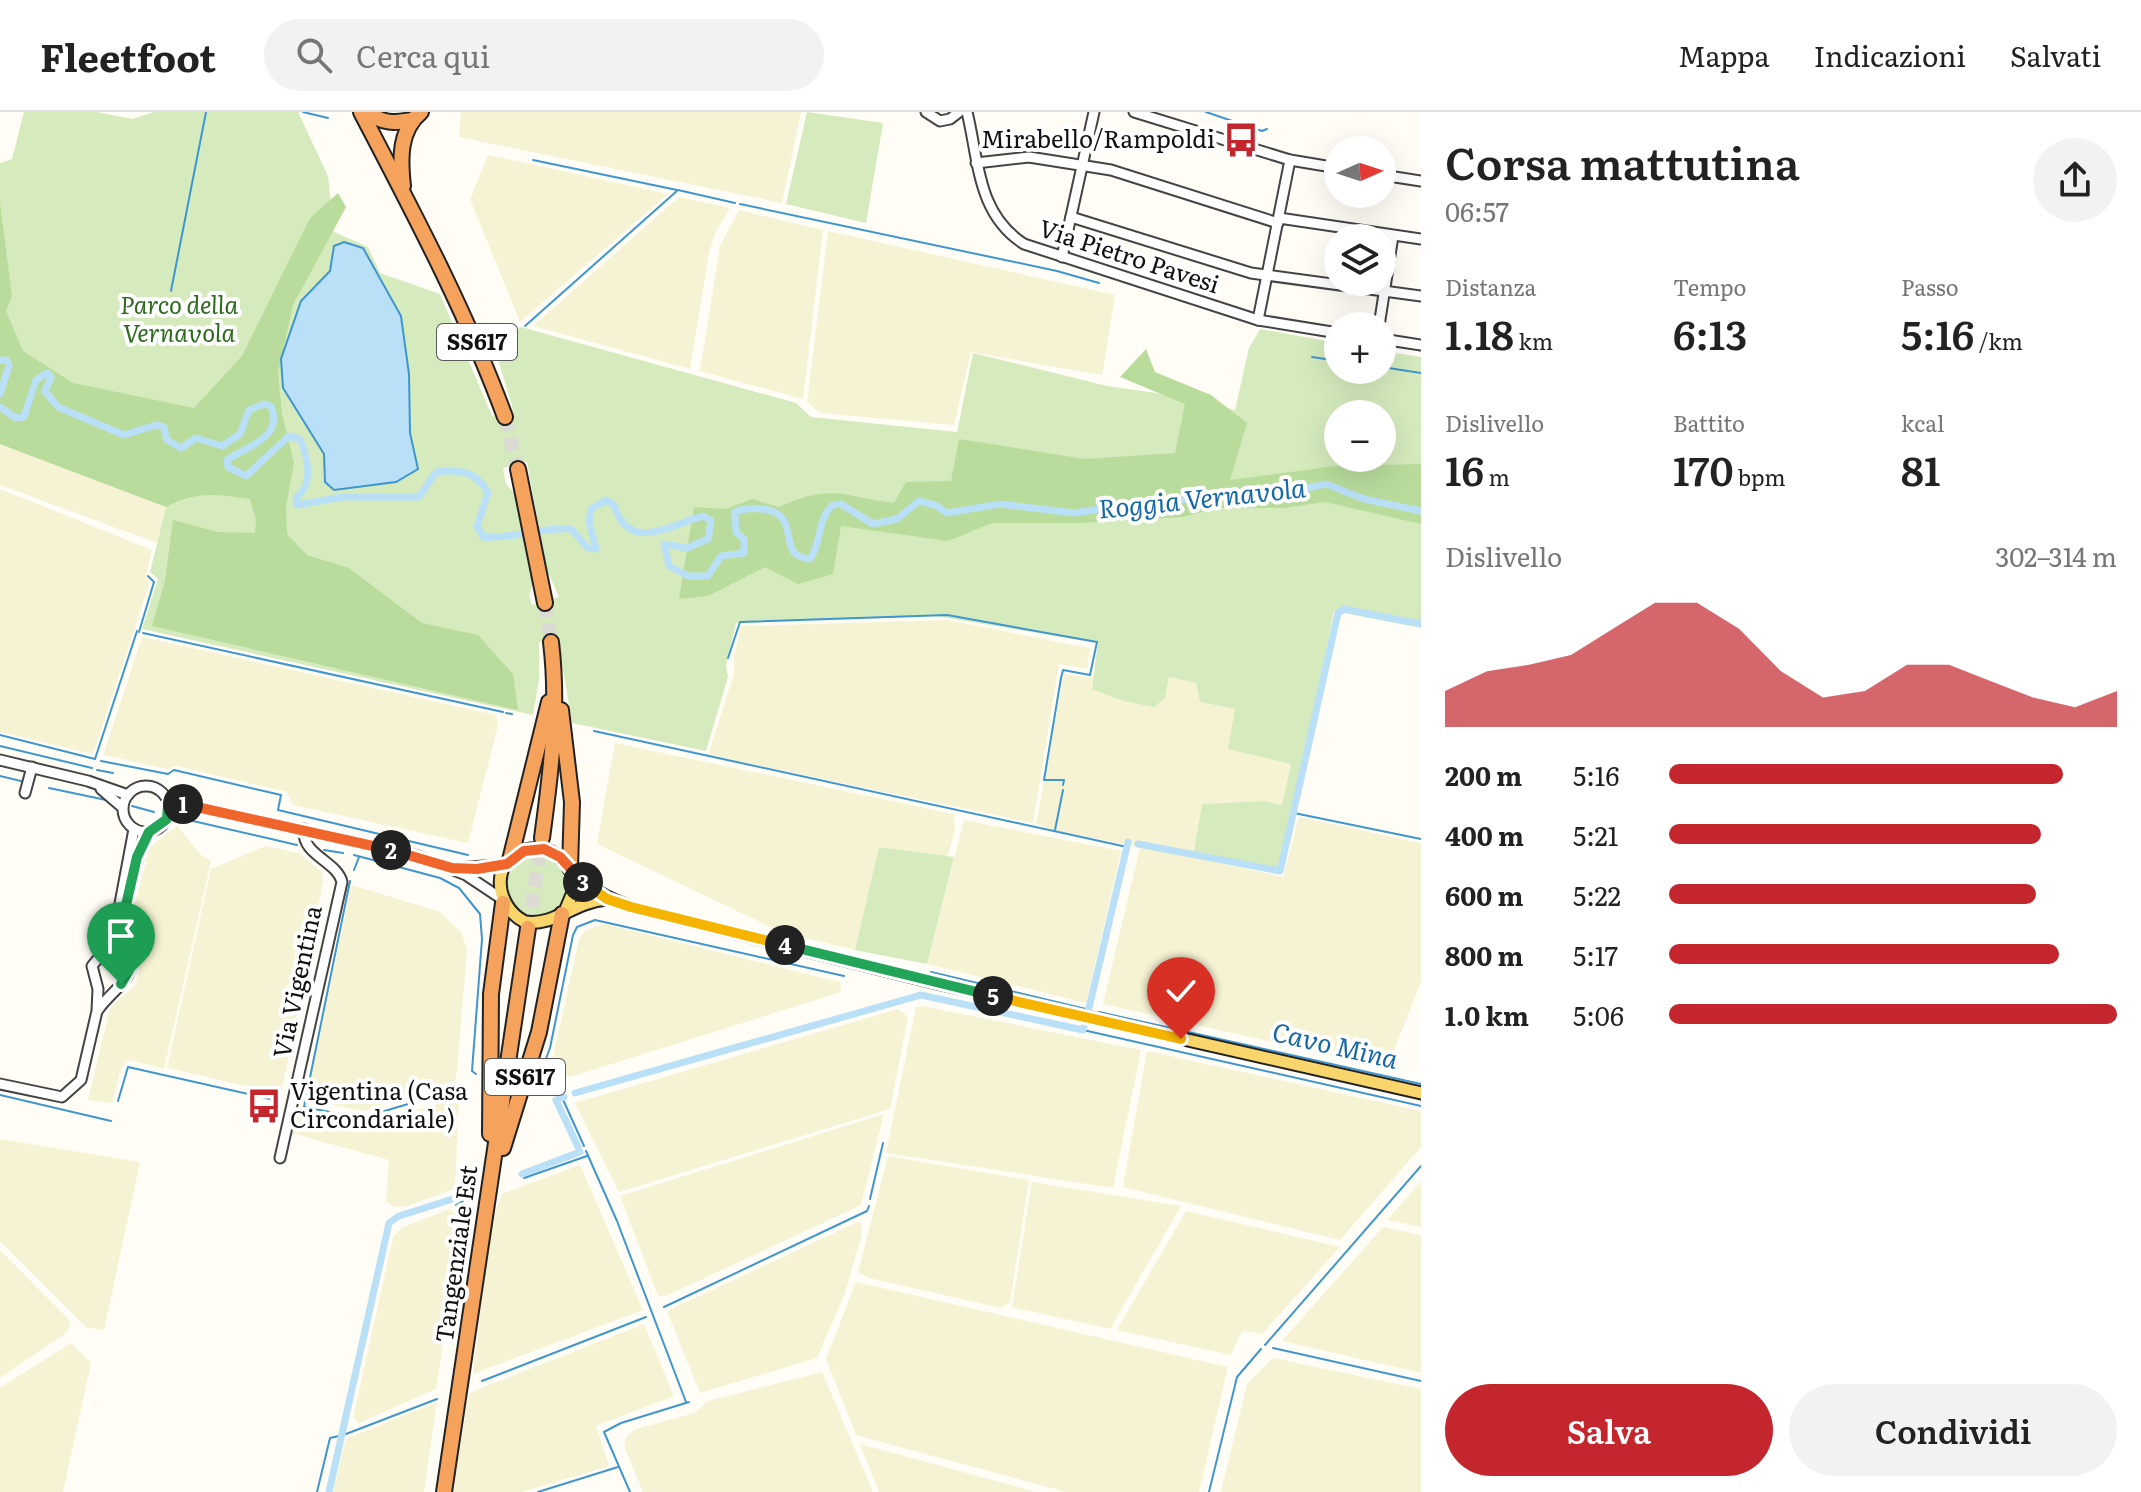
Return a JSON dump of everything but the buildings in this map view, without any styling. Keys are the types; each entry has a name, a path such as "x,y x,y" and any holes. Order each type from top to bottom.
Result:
{"highway":[{"name":"SS617","path":"361,112 479,346 505,417"},
{"path":"368,112 394,124 417,116"},
{"path":"404,194 400,162 417,116"},
{"path":"518,469 545,603"},
{"path":"551,642 569,753 571,870"},
{"path":"542,838 555,734 555,674"},
{"path":"508,862 555,674"},
{"name":"SS617","path":"482,1238 490,1125 491,994 502,901"},
{"name":"SS617","path":"482,1238 513,1113 539,1032 564,912"},
{"name":"Tangenziale Est","path":"444,1492 528,928"}],"main road":[{"path":"607,899 560,857 544,849 524,851 508,862 499,881 502,901 525,922 548,922 587,901 607,899 937,983 1421,1093"},
{"path":"564,912 574,890 571,870"}],"street":[{"path":"926,112 936,120 950,119 959,112"},
{"name":"Via Pietro Pavesi","path":"967,112 982,191 1002,225 1024,244 1258,320 1324,331"},
{"path":"1062,257 1094,112"},
{"path":"1134,112 1290,160 1324,166"},
{"path":"950,119 964,127 972,142"},
{"path":"976,163 1029,157 1111,170 1278,220 1324,226"},
{"path":"1258,320 1290,160"},
{"path":"1396,177 1421,181"},
{"path":"1071,217 1265,276 1324,280"},
{"path":"1396,236 1421,239"},
{"path":"1396,293 1421,296"},
{"path":"1396,341 1421,345"},
{"path":"0,760 88,781 128,795"},
{"path":"25,793 32,767"},
{"path":"88,781 109,793 122,807 125,820 134,829 149,832"},
{"path":"97,1011 115,986 125,980 129,970 123,954 121,927 137,857 149,832 167,819 168,805 155,788 140,787 128,795 122,807"},
{"path":"168,805 186,804 304,829 452,868 477,869 508,862"},
{"path":"115,986 105,986 92,972 94,960 106,950 115,930 134,829"},
{"name":"Via Vigentina","path":"280,1158 342,882 340,872 309,845 304,829"},
{"path":"320,833 318,850 323,859"},
{"path":"452,868 502,901"},
{"path":"106,950 123,954"},
{"path":"0,1084 53,1096 71,1092 81,1080 97,1011 97,980"}],"shaded area":[{"path":"461,112 801,112 782,203 459,137"},
{"path":"488,155 668,194 520,322 470,199"},
{"path":"679,197 730,208 717,229 709,252 690,369 533,326"},
{"path":"739,210 823,230 803,399 700,371 720,246"},
{"path":"828,231 1115,295 1102,375 971,352 954,425 821,413 807,402"},
{"path":"0,444 166,507 157,543 0,485"},
{"path":"0,489 152,550 146,577 150,582 93,754 0,732"},
{"path":"948,620 1090,648 1087,669 1059,664 1033,823 708,755 734,674 734,656 741,626"},
{"path":"142,637 496,715 498,726 468,843 293,805 287,792 176,766 167,769 103,755"},
{"path":"1064,674 1093,678 1092,689 1165,698 1169,677 1196,683 1200,702 1235,709 1291,763 1283,805 1265,801 1202,804 1193,856 1158,850 1283,877 1299,817 1421,843 1421,982 1387,1068 1103,1004 1140,847 1051,830 1036,824"},
{"path":"615,743 954,814 955,830 947,858 879,847 855,950 781,932 597,844"},
{"path":"964,820 1121,851 1086,1003 927,964"},
{"path":"177,826 201,855 211,861 164,1069 129,1060 121,1068 112,1103 88,1100 110,1008 136,984 140,969 128,946 127,933 150,847"},
{"path":"265,846 299,853 322,872 323,882 281,1094 167,1068 211,869"},
{"path":"352,885 440,912 461,932 467,950 456,1080 363,1111 305,1099"},
{"path":"604,924 840,982 841,992 570,1077 553,1068 552,1061 579,939 586,930"},
{"path":"916,1007 1141,1050 1113,1188 886,1153"},
{"path":"898,1009 908,1017 890,1109 619,1192 575,1103"},
{"path":"1147,1051 1421,1111 1421,1147 1340,1240 1123,1187"},
{"path":"459,1097 455,1189 407,1206 394,1207 386,1201 389,1160 291,1133 296,1112 367,1125"},
{"path":"884,1114 861,1205 666,1296 658,1296 620,1196"},
{"path":"0,1139 140,1162 104,1330 86,1327 0,1241"},
{"path":"888,1156 1029,1180 1010,1302 1001,1308 869,1278 858,1272"},
{"path":"580,1165 643,1310 473,1374 491,1223 502,1194"},
{"path":"1032,1182 1181,1206 1110,1329 1012,1307"},
{"path":"1421,1182 1421,1227 1387,1220"},
{"path":"450,1209 462,1220 436,1389 359,1423 353,1417 393,1237 403,1227"},
{"path":"1186,1211 1340,1247 1262,1334 1242,1331 1231,1355 1117,1330"},
{"path":"860,1221 862,1234 845,1293 817,1358 700,1393 667,1311"},
{"path":"1383,1227 1421,1235 1421,1373 1282,1341"},
{"path":"0,1250 71,1322 67,1332 0,1378"},
{"path":"856,1282 1228,1367 1199,1492 1066,1492 856,1435 826,1359"},
{"path":"644,1324 674,1396 596,1426 609,1466 522,1492 453,1492 469,1393"},
{"path":"71,1343 91,1363 63,1492 0,1492 0,1388"},
{"path":"1273,1358 1421,1389 1421,1492 1221,1492 1247,1384"},
{"path":"822,1372 873,1492 643,1492 624,1446 627,1436 636,1429 695,1413 708,1401"},
{"path":"437,1402 424,1492 333,1492 346,1439"},
{"path":"860,1444 1036,1492 879,1492"}],"green space":[{"name":"Parco della Vernavola","path":"24,112 97,112 132,119 154,112 298,112 328,176 334,232 368,247 380,273 440,294 492,416 513,409 493,343 521,327 796,403 811,417 957,432 973,353 1107,386 1199,399 1235,410 1249,348 1260,329 1324,340 1324,384 1396,384 1396,353 1421,357 1421,628 1334,611 1281,874 1193,856 1202,804 1265,801 1282,805 1291,764 1228,749 1235,709 1200,702 1196,683 1169,677 1165,698 1154,707 1123,701 1092,689 1098,643 935,616 736,623 726,666 728,677 706,751 572,723 558,639 539,642 539,680 533,715 142,629 158,579 150,572 166,507 0,444 0,163 12,159","holes":["527,462 547,570 559,597 532,605 529,596 535,575 520,498 506,484 503,468"]},
{"path":"807,112 883,123 866,223 786,204"},
{"path":"338,193 346,207 293,305 278,373 282,414 294,463 286,507 287,534 307,555 349,568 422,623 478,635 513,674 518,710 152,626 165,581 173,520 218,532 255,533 256,520 250,499 207,495 187,498 166,507 0,444 0,202 12,296 6,311 23,351 73,383 194,408 242,356 310,218"},
{"path":"1146,349 1155,372 1211,395 1247,423 1230,480 1324,467 1324,472 1396,472 1396,465 1421,464 1421,524 1325,502 1283,508 1221,508 1182,517 1081,523 992,523 948,541 841,526 833,574 798,584 765,567 708,596 679,599 694,507 726,509 752,499 779,507 825,493 894,503 906,482 951,481 959,439 1085,459 1175,453 1185,404 1120,377"},
{"path":"879,847 954,857 927,964 855,950"},
{"path":"537,856 558,865 567,886 558,907 537,916 516,907 507,886 516,865"}],"water":[{"path":"344,242 363,248 401,316 409,374 410,433 418,469 396,482 334,490 325,482 324,454 283,388 281,359 301,301 330,271 334,246"}],"waterway":[{"path":"171,291 206,112"},
{"path":"303,112 328,118"},
{"path":"1206,112 1262,131 1267,129"},
{"path":"533,160 677,190"},
{"path":"525,326 678,190 735,203"},
{"path":"740,204 1057,271 1099,283"},
{"path":"1312,357 1324,359"},
{"name":"Roggia Vernavola","path":"0,360 7,360 9,366 0,394"},
{"path":"1396,369 1421,373"},
{"name":"Roggia Vernavola","path":"0,407 16,418 24,417 36,380 47,373 51,377 45,391 58,407 124,435 156,425 164,427 167,440 181,448 196,438 222,446 240,434 249,410 264,404 271,406 274,417 268,434 227,460 228,467 246,476 289,436 300,439 308,470 305,486 296,498 297,505 342,497 419,497 436,472 452,471 473,476 488,493 477,526 483,537 571,529 588,548 596,549 589,522 591,509 606,500 614,505 621,520 631,529 642,532 667,529 704,516 711,521 708,539 687,548 664,544 669,566 688,576 708,576 721,556 744,553 744,539 736,532 735,512 747,509 768,510 780,516 793,550 810,559 824,517 833,505 841,504 873,524 897,519 919,501 935,505 947,513 1000,504 1074,513 1125,505 1155,509 1203,493 1273,495 1326,484 1364,499 1421,511"},
{"path":"139,632 154,582 148,576"},
{"path":"1295,805 1338,613 1344,609 1421,624"},
{"path":"728,658 740,622 947,615 1097,642 1090,675 1063,670 1061,678 1044,780 1064,780 1063,785"},
{"path":"0,735 95,759 137,631"},
{"path":"143,633 503,712"},
{"path":"506,713 512,714"},
{"path":"594,731 1127,847"},
{"path":"0,746 92,768"},
{"path":"101,761 168,774 174,770 281,795 278,810 468,855"},
{"path":"97,770 113,773"},
{"path":"0,776 25,782"},
{"path":"49,788 106,800"},
{"path":"1055,830 1063,790"},
{"path":"132,806 154,812"},
{"path":"1138,844 1280,871 1294,810"},
{"path":"1294,813 1421,839"},
{"path":"180,818 297,845"},
{"path":"1088,1012 1128,842"},
{"path":"324,850 343,853"},
{"path":"354,855 440,878 459,888 480,914 482,939 472,1071 476,1074"},
{"path":"354,870 359,857"},
{"path":"350,881 304,1107 361,1118 462,1088"},
{"path":"539,1077 550,1048 573,935 577,927 595,920 844,976"},
{"path":"931,972 1090,1010"},
{"path":"575,1093 921,995 1083,1030 1085,1023"},
{"name":"Cavo Mina","path":"1099,1012 1421,1084"},
{"path":"1083,1030 1421,1106"},
{"path":"118,1101 128,1067 279,1101"},
{"path":"533,1091 550,1079"},
{"path":"560,1093 584,1146"},
{"path":"0,1095 111,1121"},
{"path":"564,1097 556,1100 578,1147"},
{"path":"870,1199 883,1143"},
{"path":"586,1151 617,1221 686,1402"},
{"path":"522,1174 580,1152"},
{"path":"524,1178 587,1156"},
{"path":"1265,1345 1421,1166"},
{"path":"329,1492 389,1223 399,1216 459,1197"},
{"path":"456,1205 463,1201"},
{"path":"664,1307 867,1211 869,1206"},
{"path":"482,1381 646,1317"},
{"path":"1273,1348 1421,1381"},
{"path":"1209,1492 1237,1377 1261,1349"},
{"path":"346,1434 437,1399"},
{"path":"630,1492 604,1432 621,1423 689,1402"},
{"path":"317,1492 330,1438 339,1436"},
{"path":"538,1492 618,1467"}],"tunnel":[{"path":"505,417 518,469"},
{"path":"545,603 551,642"},
{"path":"528,928 542,838"}],"place":[{"name":"Mirabello/Rampoldi","path":"1241,140"},
{"name":"Vigentina (Casa Circondariale)","path":"264,1106"}],"route":[{"path":"121,984 129,970 123,954 121,927 142,843 149,832 157,830 167,819 168,805 186,804 418,856 452,868 477,869 507,864 518,853 534,848 544,849 560,857 572,872 607,899 631,907 937,983 1181,1039"}]}
